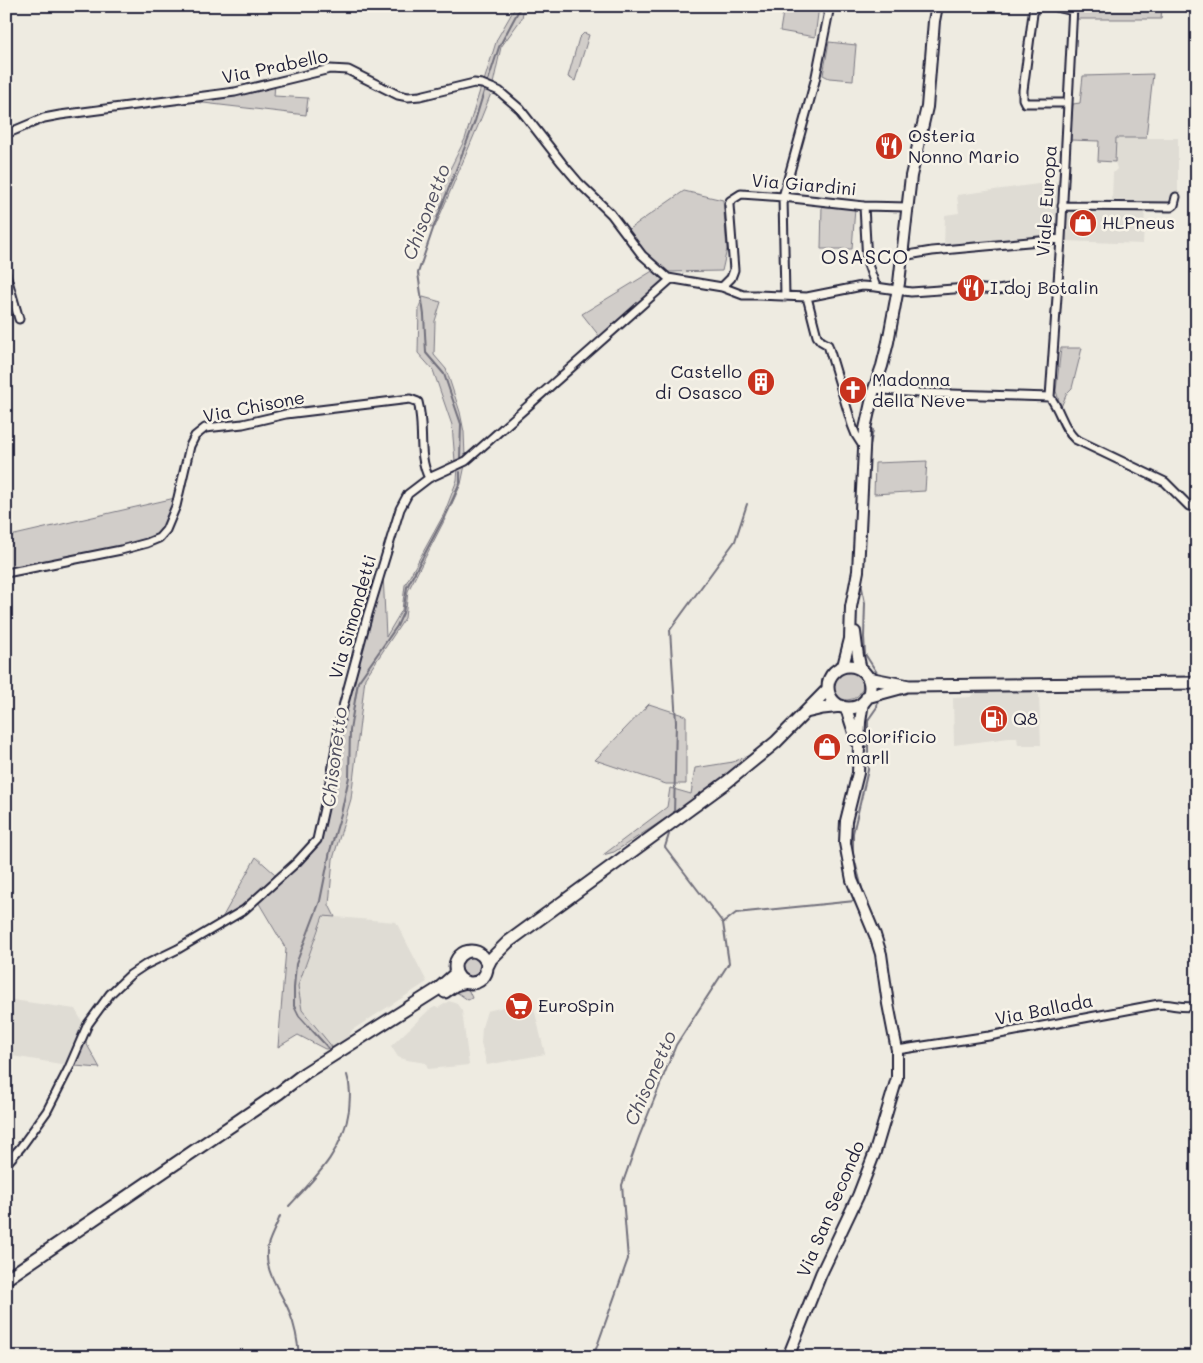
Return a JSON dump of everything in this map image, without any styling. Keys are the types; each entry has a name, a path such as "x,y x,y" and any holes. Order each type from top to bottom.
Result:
{"main road":[{"path":"844,707 832,700 828,689 828,683 833,673 843,666 849,666 865,674 909,686 1197,683"},
{"path":"865,674 869,691 865,699"},
{"path":"805,712 823,708 852,707 865,699 909,686"},
{"path":"285,1088 455,984 473,983 480,980 491,959 508,942 728,782 776,742 828,689"},
{"path":"466,982 456,973 455,968 458,958 466,952 488,950 508,942"},
{"path":"471,952 481,955 486,969"},
{"path":"6,1279 305,1073 438,989 456,973"}],"street":[{"path":"785,297 783,197 816,81 830,6"},
{"path":"843,666 850,639 861,534 865,430 874,389 882,366 898,291 911,176 928,107 934,21 937,6"},
{"path":"1034,6 1023,98 1025,103 1068,103"},
{"path":"1052,6 1073,9"},
{"name":"Viale Europa","path":"1050,397 1061,239 1073,9"},
{"name":"Via Prabello","path":"6,134 44,118 235,92 330,69 348,70 398,95 408,97 420,96 474,83 482,84 500,91 520,109 579,183 611,214 642,255 661,273 671,279"},
{"name":"Via Giardini","path":"722,287 734,270 730,200 741,194 864,206 908,207"},
{"path":"1062,206 1171,207 1174,205 1176,197"},
{"path":"864,206 867,262 876,287"},
{"path":"902,256 932,251 1061,239"},
{"path":"6,274 19,319"},
{"path":"671,279 722,287 743,294 785,297 807,297 862,286 911,292 968,288 998,290 1010,288"},
{"name":"Via Simondetti","path":"6,1164 47,1111 69,1068 88,1024 110,994 130,975 145,965 178,949 244,910 297,862 317,840 332,772 340,714 400,509 408,494 429,478 466,461 671,279"},
{"path":"807,297 817,336 821,341 828,344 852,425 863,446"},
{"path":"874,389 918,393 1050,397 1056,405 1068,432 1075,439 1165,482 1189,506 1197,507"},
{"name":"Via Chisone","path":"6,573 121,550 159,538 166,530 176,506 190,446 195,436 205,428 243,424 295,413 410,399 418,402 421,412 424,468 429,478"},
{"path":"855,592 856,641 865,674"},
{"name":"Via San Secondo","path":"788,1357 821,1274 858,1196 897,1078 897,1050 888,1004 882,954 876,935 852,880 845,843 846,821 858,774 860,722 865,699"},
{"path":"844,707 860,752"},
{"name":"Via Ballada","path":"897,1050 989,1036 1158,1004 1172,1004 1186,1008 1197,1006"}],"shaded area":[{"path":"516,6 524,6 522,18 501,47 493,84 484,81 497,39"},
{"path":"784,6 819,6 815,37 780,31"},
{"path":"1077,6 1162,6 1161,19 1076,19"},
{"path":"584,33 589,35 575,81 568,77 579,38"},
{"path":"829,42 856,45 853,80 829,78 823,75"},
{"path":"1153,74 1146,138 1116,138 1115,162 1098,161 1099,141 1070,140 1073,104 1080,103 1083,76"},
{"path":"275,84 274,96 308,98 306,115 186,101"},
{"path":"481,87 492,91 435,227 430,228 431,207 465,139"},
{"path":"1116,138 1178,138 1178,197 1169,198 1168,203 1112,200 1113,173 1117,169 1115,162"},
{"path":"1061,181 1057,237 944,247 945,215 959,213 957,195"},
{"path":"684,191 723,200 727,249 722,271 666,272 643,253 626,231"},
{"path":"822,205 855,208 852,249 821,249"},
{"path":"1065,209 1145,210 1143,244 1065,241"},
{"path":"654,270 663,279 662,283 600,337 582,314"},
{"path":"423,297 441,302 435,321 434,355 446,369 460,412 464,432 465,457 455,461 452,425 433,370 418,353 419,307"},
{"path":"1061,348 1082,348 1072,388 1067,393 1061,407 1056,391"},
{"path":"927,461 925,491 874,494 875,463"},
{"path":"465,465 461,484 408,591 405,618 365,678 351,799 333,859 329,905 335,917 323,916 298,986 302,1010 333,1048 325,1049 298,1035 278,1047 286,949 257,900 316,847 331,793 344,713 383,573 386,637 402,610 405,585 444,514 457,480 458,468"},
{"path":"175,498 164,528 155,538 148,542 6,571 6,537"},
{"path":"847,668 853,669 858,673 862,678 862,690 858,695 853,699 847,700 841,699 836,695 832,690 831,684 832,678 836,673 841,669"},
{"path":"981,689 1034,689 1039,695 1041,745 1018,745 1017,737 954,745 953,698 970,697"},
{"path":"649,704 686,716 686,784 666,784 595,760"},
{"path":"755,753 721,780 668,817 614,852 603,855 667,807 670,788 691,794 695,768 733,762"},
{"path":"256,857 275,874 275,879 241,909 222,918"},
{"path":"324,916 396,922 427,982 352,1030 348,1039 333,1048 302,1010 298,986"},
{"path":"471,957 478,960 481,967 478,974 471,977 464,974 461,967 464,960"},
{"path":"464,986 472,998 468,1000 458,993 451,992"},
{"path":"6,999 75,1009 83,1023 67,1065 6,1055"},
{"path":"532,1000 545,1054 487,1065 481,1043 482,1027 487,1011"},
{"path":"449,1001 457,1004 462,1011 469,1065 428,1069 426,1063 398,1057 391,1046 429,1010 435,1007 438,1008"},
{"path":"85,1041 100,1068 75,1066"}],"waterway":[{"name":"Chisonetto","path":"487,84 499,47 521,6"},
{"name":"Chisonetto","path":"460,459 461,424 444,374 426,353 424,315 418,273 434,226 475,121 485,88"},
{"path":"868,456 873,430"},
{"name":"Chisonetto","path":"332,1052 299,1016 294,1006 294,988 296,964 320,901 330,851 349,777 350,730 358,682 397,626 403,613 407,587 448,510 460,483 460,472"},
{"name":"Chisonetto","path":"674,815 676,722 670,630 735,541 747,504"},
{"path":"861,583 865,603 865,654 879,676"},
{"path":"864,896 853,854 853,833 868,770 868,720 877,707 878,699"},
{"name":"Chisonetto","path":"586,1357 596,1349 628,1259 622,1185 639,1137 676,1045 729,963 723,923 665,847 670,831"},
{"path":"723,923 736,913 855,901"},
{"name":"Chisonetto","path":"289,1206 318,1174 335,1151 341,1138 349,1110 350,1088 347,1075"},
{"name":"Chisonetto","path":"280,1216 268,1245 267,1262 291,1317 296,1334 299,1357"}],"place":[{"name":"Osteria Nonno Mario","path":"889,146"},
{"name":"HLPneus","path":"1083,223"},
{"name":"I doj Botalin","path":"971,288"},
{"name":"Castello di Osasco","path":"761,382"},
{"name":"Madonna della Neve","path":"853,390"},
{"name":"Q8","path":"994,719"},
{"name":"colorificio marll","path":"827,747"},
{"name":"EuroSpin","path":"519,1006"}],"district":[{"name":"OSASCO","path":"865,257"}]}
